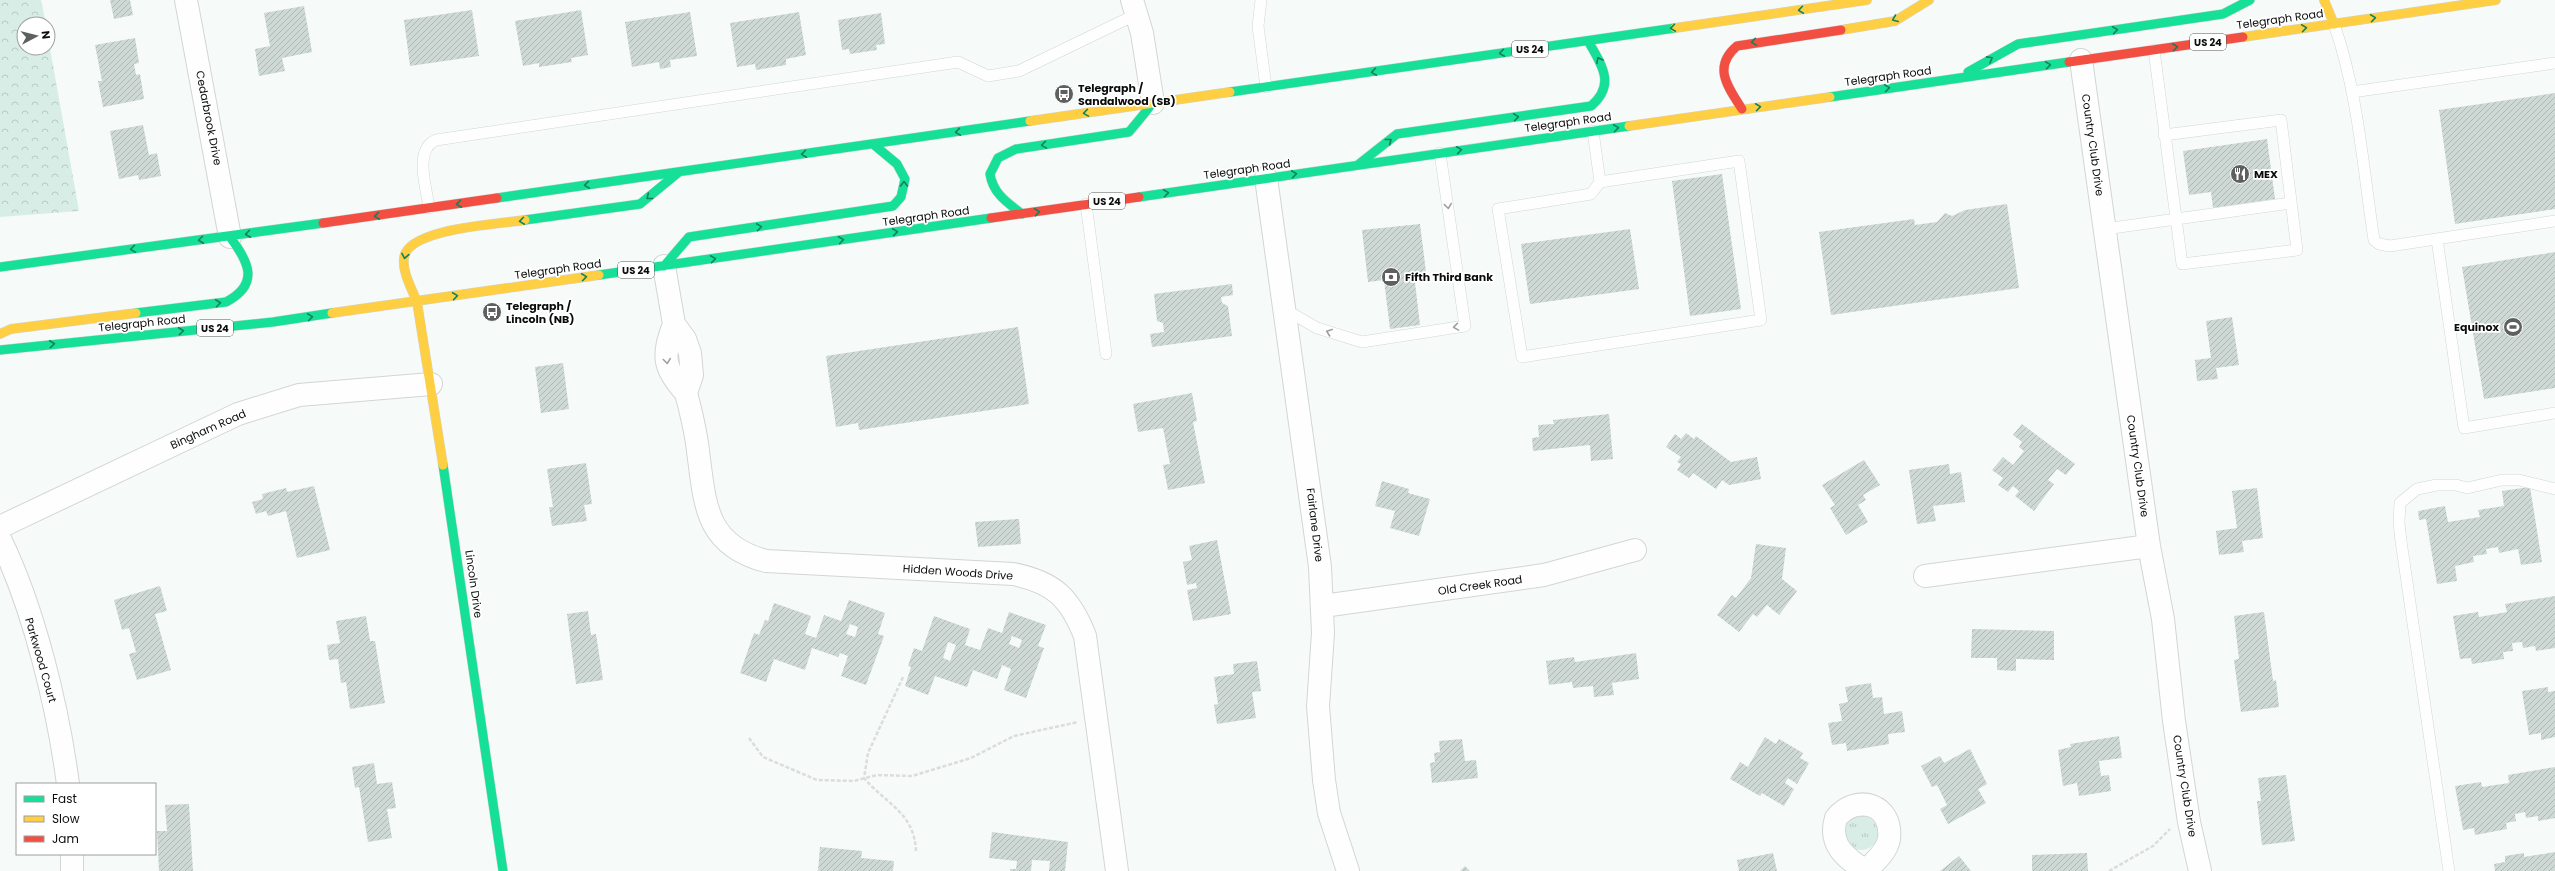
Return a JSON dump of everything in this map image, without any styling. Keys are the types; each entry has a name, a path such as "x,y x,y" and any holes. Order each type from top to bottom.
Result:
{"main road":[{"name":"US 24","path":"0,267 230,237 1868,0"},
{"path":"1742,109 1726,82 1722,68 1726,56 1738,46 1895,21 1929,0"},
{"path":"1956,78 2018,44 2223,14 2250,0"},
{"path":"2324,0 2334,24"},
{"name":"Telegraph Road","path":"0,350 273,322 417,302 2496,0"},
{"path":"1358,165 1397,134 1591,106 1602,96 1606,88 1607,78 1588,41"},
{"path":"1022,214 994,189 990,172 996,158 1005,152 1016,149 1129,132 1153,103"},
{"path":"664,266 689,237 893,206 901,198 905,190 905,180 902,170 889,154 873,144"},
{"name":"Lincoln Drive","path":"503,871 431,384 417,302 403,263 404,252 409,244 417,238 437,233 640,204 679,172"},
{"path":"0,334 11,329 226,302 235,299 247,286 248,268 242,252 230,237"}],"street":[{"name":"Cedarbrook Drive","path":"186,0 230,237"},
{"path":"1135,7 1153,103"},
{"name":"Country Club Drive","path":"2081,60 2149,546 2163,618 2174,721 2189,822 2200,871"},
{"name":"Fairlane Drive","path":"1266,178 1313,507 1323,606 1318,706 1320,746 1329,813 1348,871"},
{"name":"Hidden Woods Drive","path":"664,266 674,324 667,342 667,367 672,378 686,393 695,429 707,508 716,528 729,544 740,552 766,561 1006,574 1033,578 1052,587 1066,600 1077,616 1085,636 1117,871"},
{"name":"Bingham Road","path":"0,527 238,414 272,402 299,395 431,384"},
{"name":"Parkwood Court","path":"0,539 9,557 37,643 53,700 68,783"},
{"path":"1925,576 2149,546"},
{"name":"Old Creek Road","path":"1323,606 1544,576 1635,550"},
{"path":"72,855 72,871"}],"lane":[{"path":"1261,0 1258,26 1266,87"},
{"path":"429,208 423,156 426,146 436,140 958,62 988,76 1019,71 1135,7"},
{"path":"2334,24 2344,52 2352,92 2374,240 2380,244 2390,246 2555,221"},
{"path":"2154,50 2164,135 2182,264 2297,250 2280,120 2164,135"},
{"path":"2352,92 2555,63"},
{"path":"1593,131 1600,182 1591,194 1498,209 1522,357 1760,320 1739,161 1600,182"},
{"path":"1284,309 1317,328 1345,338 1362,342 1465,326 1440,153"},
{"path":"2105,229 2291,203"},
{"path":"1086,204 1106,354"},
{"path":"2437,239 2464,428 2555,413"},
{"path":"2449,871 2401,540 2399,523 2400,504 2417,489 2437,485 2456,485 2467,488 2502,480 2519,480 2555,489"}],"path":[{"path":"491,312 492,321"},
{"path":"903,677 868,753 864,778 878,795 906,816 914,830 916,851"},
{"path":"749,738 763,757 789,766 817,780 854,781 877,775 912,776 971,758 1014,736 1096,718"},
{"path":"2109,871 2153,846 2171,828 2189,822"}],"green space":[{"path":"0,0 41,0 44,16 16,16 16,56 51,56 79,211 0,217"},
{"path":"1861,816 1873,821 1878,833 1873,845 1861,850 1849,845 1844,833 1849,821"}],"building":[{"path":"110,0 130,0 133,15 114,19"},
{"path":"304,6 312,52 282,58 285,71 259,76 255,49 270,46 264,13"},
{"path":"472,10 479,56 410,66 404,20"},
{"path":"581,10 588,55 571,58 572,62 539,67 539,63 523,66 515,21"},
{"path":"690,12 697,56 670,60 671,67 660,69 659,62 632,67 625,22"},
{"path":"799,12 806,55 786,59 786,65 756,70 755,64 737,67 730,23"},
{"path":"881,13 885,44 876,45 877,50 850,54 849,49 842,50 838,20"},
{"path":"135,38 139,63 134,64 136,75 140,74 144,99 103,107 98,81 102,81 95,45"},
{"path":"2555,93 2555,209 2455,224 2439,110"},
{"path":"143,125 149,155 157,153 161,176 139,180 138,175 119,179 110,131"},
{"path":"2267,139 2275,199 2213,208 2211,192 2189,195 2183,151"},
{"path":"1722,174 1741,309 1690,316 1672,181"},
{"path":"2007,204 2019,288 1831,315 1819,232 1914,219 1915,225 1937,222 1945,213 1952,216 1965,210"},
{"name":"Fifth Third Bank","path":"1420,224 1426,272 1414,274 1420,325 1390,329 1384,280 1368,282 1362,230"},
{"path":"1630,229 1639,289 1530,304 1521,244"},
{"name":"Equinox","path":"2555,252 2555,388 2484,399 2462,267"},
{"path":"1232,284 1233,295 1221,297 1222,303 1228,306 1232,336 1152,347 1150,334 1164,332 1163,323 1157,321 1154,294"},
{"path":"2232,317 2239,365 2216,368 2218,379 2197,381 2195,360 2211,358 2206,321"},
{"path":"1018,327 1029,404 859,430 858,423 836,427 826,356"},
{"path":"563,363 569,409 541,413 535,367"},
{"path":"1192,393 1197,421 1193,422 1205,483 1168,490 1163,465 1170,464 1163,428 1138,432 1133,404"},
{"path":"1609,414 1613,459 1591,461 1590,445 1533,451 1532,438 1539,437 1538,425 1554,424 1553,420"},
{"path":"2022,424 2075,464 2066,475 2057,469 2048,480 2054,484 2034,511 2015,496 2019,491 2013,486 2008,492 1998,485 2003,478 1992,470 2003,457 2013,465 2024,451 2019,447 2022,442 2013,435"},
{"path":"1686,433 1694,439 1696,436 1731,462 1757,457 1761,479 1729,485 1722,480 1716,489 1693,473 1689,478 1677,470 1681,464 1677,462 1681,457 1666,447 1675,434 1681,439"},
{"path":"1864,460 1880,485 1863,495 1866,500 1858,505 1868,522 1846,535 1830,508 1835,505 1822,485"},
{"path":"586,463 592,504 584,505 587,521 552,526 549,507 553,507 547,469"},
{"path":"1949,464 1950,474 1961,472 1965,502 1933,506 1936,521 1917,524 1909,470"},
{"path":"1382,481 1409,489 1408,493 1430,499 1419,536 1390,528 1395,511 1375,506"},
{"path":"314,486 330,550 297,558 286,511 268,516 266,511 256,514 252,502 263,499 262,494 286,488 287,492"},
{"path":"2530,487 2542,562 2521,565 2518,549 2499,553 2498,547 2486,549 2487,554 2473,556 2474,562 2455,566 2457,581 2437,584 2426,519 2419,520 2418,511 2445,506 2448,522 2480,517 2478,510 2504,506 2502,491"},
{"path":"2257,488 2263,538 2242,541 2244,552 2219,555 2216,531 2237,528 2232,491"},
{"path":"1019,519 1021,544 978,547 975,522"},
{"path":"1217,540 1231,614 1193,621 1187,590 1197,588 1196,583 1187,585 1183,562 1192,560 1189,546"},
{"path":"1756,544 1786,548 1782,579 1797,591 1779,615 1767,605 1757,617 1753,614 1739,632 1717,615 1732,595 1736,598 1751,578"},
{"path":"160,586 167,611 155,614 171,670 137,680 129,654 136,652 129,628 122,630 114,600"},
{"path":"2555,596 2555,648 2536,651 2535,646 2523,648 2522,642 2512,643 2513,651 2503,652 2504,659 2472,664 2471,658 2460,659 2453,616 2478,612 2479,617 2507,612 2505,604"},
{"path":"849,600 885,613 878,634 884,636 866,685 841,676 848,656 840,653 838,657 812,648 805,670 774,659 766,682 740,673 754,633 759,635 765,620 768,621 774,603 811,616 805,634 816,638 824,615 841,621","holes":["850,624 858,627 855,637 846,634"]},
{"path":"588,611 591,635 596,634 603,680 576,684 567,614"},
{"path":"1009,612 1046,625 1038,646 1044,648 1026,698 1004,690 1011,669 1002,665 997,679 973,670 967,687 935,676 928,695 905,686 911,667 908,666 914,648 922,651 934,616 970,629 965,645 980,650 988,628 1002,633","holes":["1012,636 1022,640 1019,648 1009,644","948,642 956,645 950,661 943,658"]},
{"path":"2264,612 2273,681 2276,680 2279,707 2241,712 2234,660 2239,659 2234,616"},
{"path":"366,616 370,641 375,641 385,703 350,709 346,682 341,683 338,659 329,660 327,645 340,643 336,621"},
{"path":"1972,629 2054,631 2054,660 2016,659 2016,671 1997,670 1997,658 1971,658"},
{"path":"1636,653 1639,679 1612,683 1614,695 1594,697 1593,686 1573,688 1572,682 1549,685 1546,661 1574,657 1575,662"},
{"path":"1257,661 1261,691 1252,692 1256,718 1217,724 1214,705 1218,704 1214,677 1234,674 1233,664"},
{"path":"1871,683 1873,698 1882,697 1884,714 1902,711 1905,732 1888,734 1889,744 1847,751 1846,743 1832,745 1828,723 1842,721 1839,704 1848,702 1845,687"},
{"path":"2548,687 2548,692 2555,691 2555,737 2541,740 2541,733 2529,735 2522,691"},
{"path":"2119,736 2122,758 2099,761 2101,776 2109,775 2111,791 2079,796 2077,783 2063,786 2058,750 2071,747 2070,744"},
{"path":"1765,737 1776,744 1779,739 1803,753 1800,758 1809,763 1797,784 1788,778 1785,783 1794,789 1784,806 1762,793 1760,796 1730,779 1740,762 1748,767"},
{"path":"1462,739 1465,761 1476,760 1478,778 1432,783 1430,763 1435,762 1434,753 1440,752 1439,741"},
{"path":"1970,749 1987,784 1978,789 1986,803 1948,824 1940,809 1947,805 1937,785 1932,787 1921,766 1940,756 1944,763"},
{"path":"374,763 377,784 392,782 396,808 387,809 392,838 368,842 359,787 355,788 352,767"},
{"path":"2555,767 2555,818 2538,821 2538,816 2526,818 2525,812 2515,814 2516,821 2506,823 2507,829 2475,835 2474,828 2463,830 2455,786 2481,782 2482,787 2509,783 2508,775"},
{"path":"2286,775 2295,841 2262,845 2257,801 2261,801 2258,778"},
{"path":"189,804 193,871 159,871 157,831 167,831 165,805"},
{"path":"992,832 1068,842 1065,871 1049,871 1050,861 1032,860 1031,871 1010,871 1010,869 1016,869 1017,861 989,858"},
{"path":"820,847 862,851 861,858 894,861 893,871 818,871"},
{"path":"2555,852 2555,871 2495,871 2494,864 2505,862 2505,856 2524,853 2524,857"},
{"path":"1773,853 1777,871 1739,871 1737,860"},
{"path":"2087,853 2088,871 2032,871 2032,855"},
{"path":"1959,856 1971,871 1940,871"},
{"path":"1465,866 1470,871 1460,871"}],"traffic: fast":[{"path":"1968,72 2018,44 2223,14 2250,0"},
{"path":"1230,92 1675,28"},
{"path":"1359,164 1397,134 1591,106 1599,98 1605,83 1602,67 1588,41"},
{"path":"1830,97 2069,62"},
{"path":"1022,214 1002,197 994,187 990,174 998,158 1016,149 1129,132 1153,103"},
{"path":"497,198 1030,121"},
{"path":"1139,197 1629,126"},
{"path":"664,266 689,237 893,206 901,197 905,179 897,164 873,144"},
{"path":"525,220 640,204 679,172"},
{"path":"599,275 991,218"},
{"path":"0,267 323,223"},
{"path":"136,313 226,302 237,295 244,288 248,272 242,255 230,237"},
{"path":"0,350 273,322 332,313"},
{"path":"443,465 503,871"}],"traffic: slow":[{"path":"1675,28 1867,0"},
{"path":"1841,30 1895,21 1929,0"},
{"path":"2324,0 2334,24"},
{"path":"2243,37 2496,0"},
{"path":"1030,121 1230,92"},
{"path":"1629,126 1830,97"},
{"path":"417,302 404,269 404,258 409,248 421,240 457,229 525,220"},
{"path":"332,313 599,275"},
{"path":"417,302 443,465"},
{"path":"0,334 11,329 136,313"}],"traffic: jam":[{"path":"1742,109 1728,85 1724,69 1725,62 1729,54 1737,46 1841,30"},
{"path":"2069,62 2243,37"},
{"path":"991,218 1139,197"},
{"path":"323,223 497,198"}],"place":[{"name":"Telegraph / Sandalwood (SB)","path":"1064,94"},
{"name":"MEX","path":"2240,174"},
{"name":"Fifth Third Bank","path":"1391,277"},
{"name":"Telegraph / Lincoln (NB)","path":"492,312"},
{"name":"Equinox","path":"2513,327"}]}
